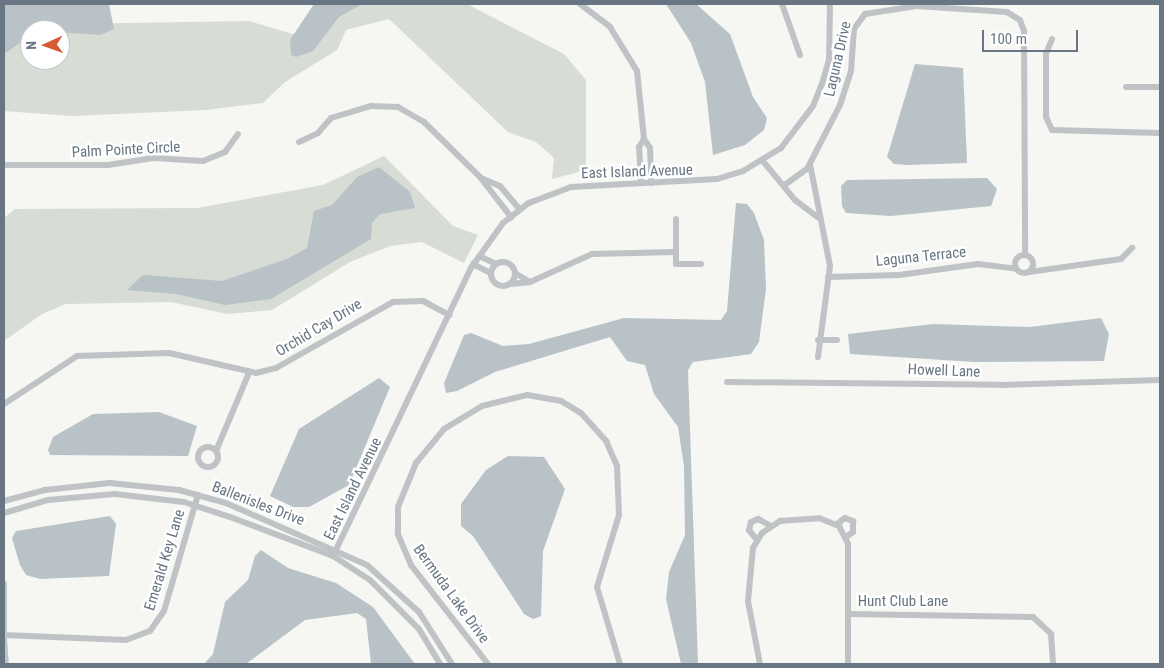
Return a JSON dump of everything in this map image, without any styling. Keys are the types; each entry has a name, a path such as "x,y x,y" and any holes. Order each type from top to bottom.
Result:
{"street":[{"path":"580,4 610,27 630,55 642,89 644,139 640,147 640,183"},
{"path":"782,4 800,56"},
{"name":"East Island Avenue","path":"333,556 473,264 511,217 520,210 572,187 718,179 762,160 781,148 813,106 829,60 830,4"},
{"name":"Laguna Drive","path":"786,184 803,174 810,163 846,88 854,29 865,14 916,6 1011,13 1024,31 1025,255"},
{"path":"1052,39 1046,54 1046,117 1052,130 1160,133"},
{"path":"1126,87 1160,88"},
{"path":"299,142 318,133 331,118 389,106 416,116 480,177 511,217"},
{"name":"Palm Pointe Circle","path":"4,165 108,165 153,158 203,161 225,152 238,134"},
{"path":"644,139 650,148 651,183"},
{"path":"762,160 786,184 792,197 821,221"},
{"path":"810,163 829,256 828,277 818,340 818,357"},
{"path":"480,177 500,186 520,210"},
{"path":"676,219 676,264 700,264"},
{"name":"Laguna Terrace","path":"828,277 899,274 978,264 1029,272 1121,259 1132,248"},
{"path":"473,264 491,273 497,284 509,284 530,282 592,254 676,252"},
{"path":"1016,269 1015,260 1025,255 1033,263 1029,272"},
{"path":"479,256 496,264 509,263 515,273 530,282"},
{"path":"491,273 496,264"},
{"path":"509,284 515,273"},
{"name":"Orchid Cay Drive","path":"4,404 77,356 169,353 249,373 276,368 393,302 423,301 449,315"},
{"path":"818,340 837,340"},
{"path":"216,451 249,373"},
{"name":"Howell Lane","path":"727,382 1000,385 1160,380"},
{"name":"Bermuda Lake Drive","path":"488,664 408,560 398,534 398,507 416,463 444,429 482,406 527,395 555,400 581,413 598,429 615,460 620,506 598,587 620,664"},
{"name":"Ballenisles Drive","path":"4,501 45,490 110,483 198,495 337,548 367,565 406,597 452,664"},
{"name":"Ballenisles Drive","path":"4,513 48,500 106,494 156,496 195,506 333,556 394,601 420,629 440,664"},
{"name":"Emerald Key Lane","path":"4,637 126,640 150,631 164,611 198,495"},
{"path":"760,664 748,601 748,564 757,540 770,526 796,518 824,518 837,524 846,537"},
{"name":"Hunt Club Lane","path":"837,524 845,518 853,521 853,532 846,537 848,614 1028,616 1048,630 1053,664"},
{"path":"757,540 749,530 751,522 758,519 770,526"},
{"path":"4,584 4,630"},
{"path":"848,614 848,664"},
{"path":"4,637 6,664"}],"shaded area":[{"path":"4,4 109,4 114,29 100,35 70,33 70,20 20,20 20,43 4,54"},
{"path":"314,4 362,4 339,17 313,51 296,57 291,55 290,40"},
{"path":"358,4 467,4 564,54 586,80 586,170 552,179 554,158 536,142 508,132 389,19 346,30 337,50 285,82 263,103 206,110 72,116 4,111 4,37 14,32 20,31 20,70 70,70 70,24 249,21 296,35"},
{"path":"666,4 696,4 730,34 753,97 767,118 764,130 745,145 713,155 705,82 691,43"},
{"path":"915,64 963,68 967,163 907,165 894,164 887,157"},
{"path":"384,156 453,226 478,235 464,263 422,242 390,246 350,262 272,310 227,314 171,302 66,304 42,314 4,341 4,218 15,209 197,208 323,185"},
{"path":"379,167 410,192 415,208 380,214 372,223 371,239 271,299 225,305 176,294 127,290 143,275 222,281 287,259 307,248 314,211 332,205 357,177"},
{"path":"987,178 997,189 991,206 891,216 846,213 842,206 841,186 847,180"},
{"path":"736,203 747,204 754,213 764,240 766,289 759,342 751,354 693,362 688,370 698,664 681,664 666,599 669,572 685,535 684,466 678,427 654,394 645,365 627,361 610,337 495,372 457,391 446,393 444,383 464,335 471,333 503,346 529,344 624,318 721,320 727,311"},
{"path":"1101,318 1109,334 1104,361 975,362 850,354 848,334 933,324 1030,327"},
{"path":"379,378 390,387 349,485 309,507 293,507 270,496 299,429"},
{"path":"159,412 197,426 188,456 50,455 48,450 53,437 93,414"},
{"path":"508,456 544,457 565,489 543,551 541,616 533,619 524,614 473,536 461,526 461,504 486,470"},
{"path":"110,516 116,524 109,576 40,579 26,575 20,565 12,538 16,531"},
{"path":"261,550 288,568 336,583 373,607 415,664 371,664 366,619 357,613 305,620 246,664 204,664 213,654 225,602 248,580 255,556"}]}
